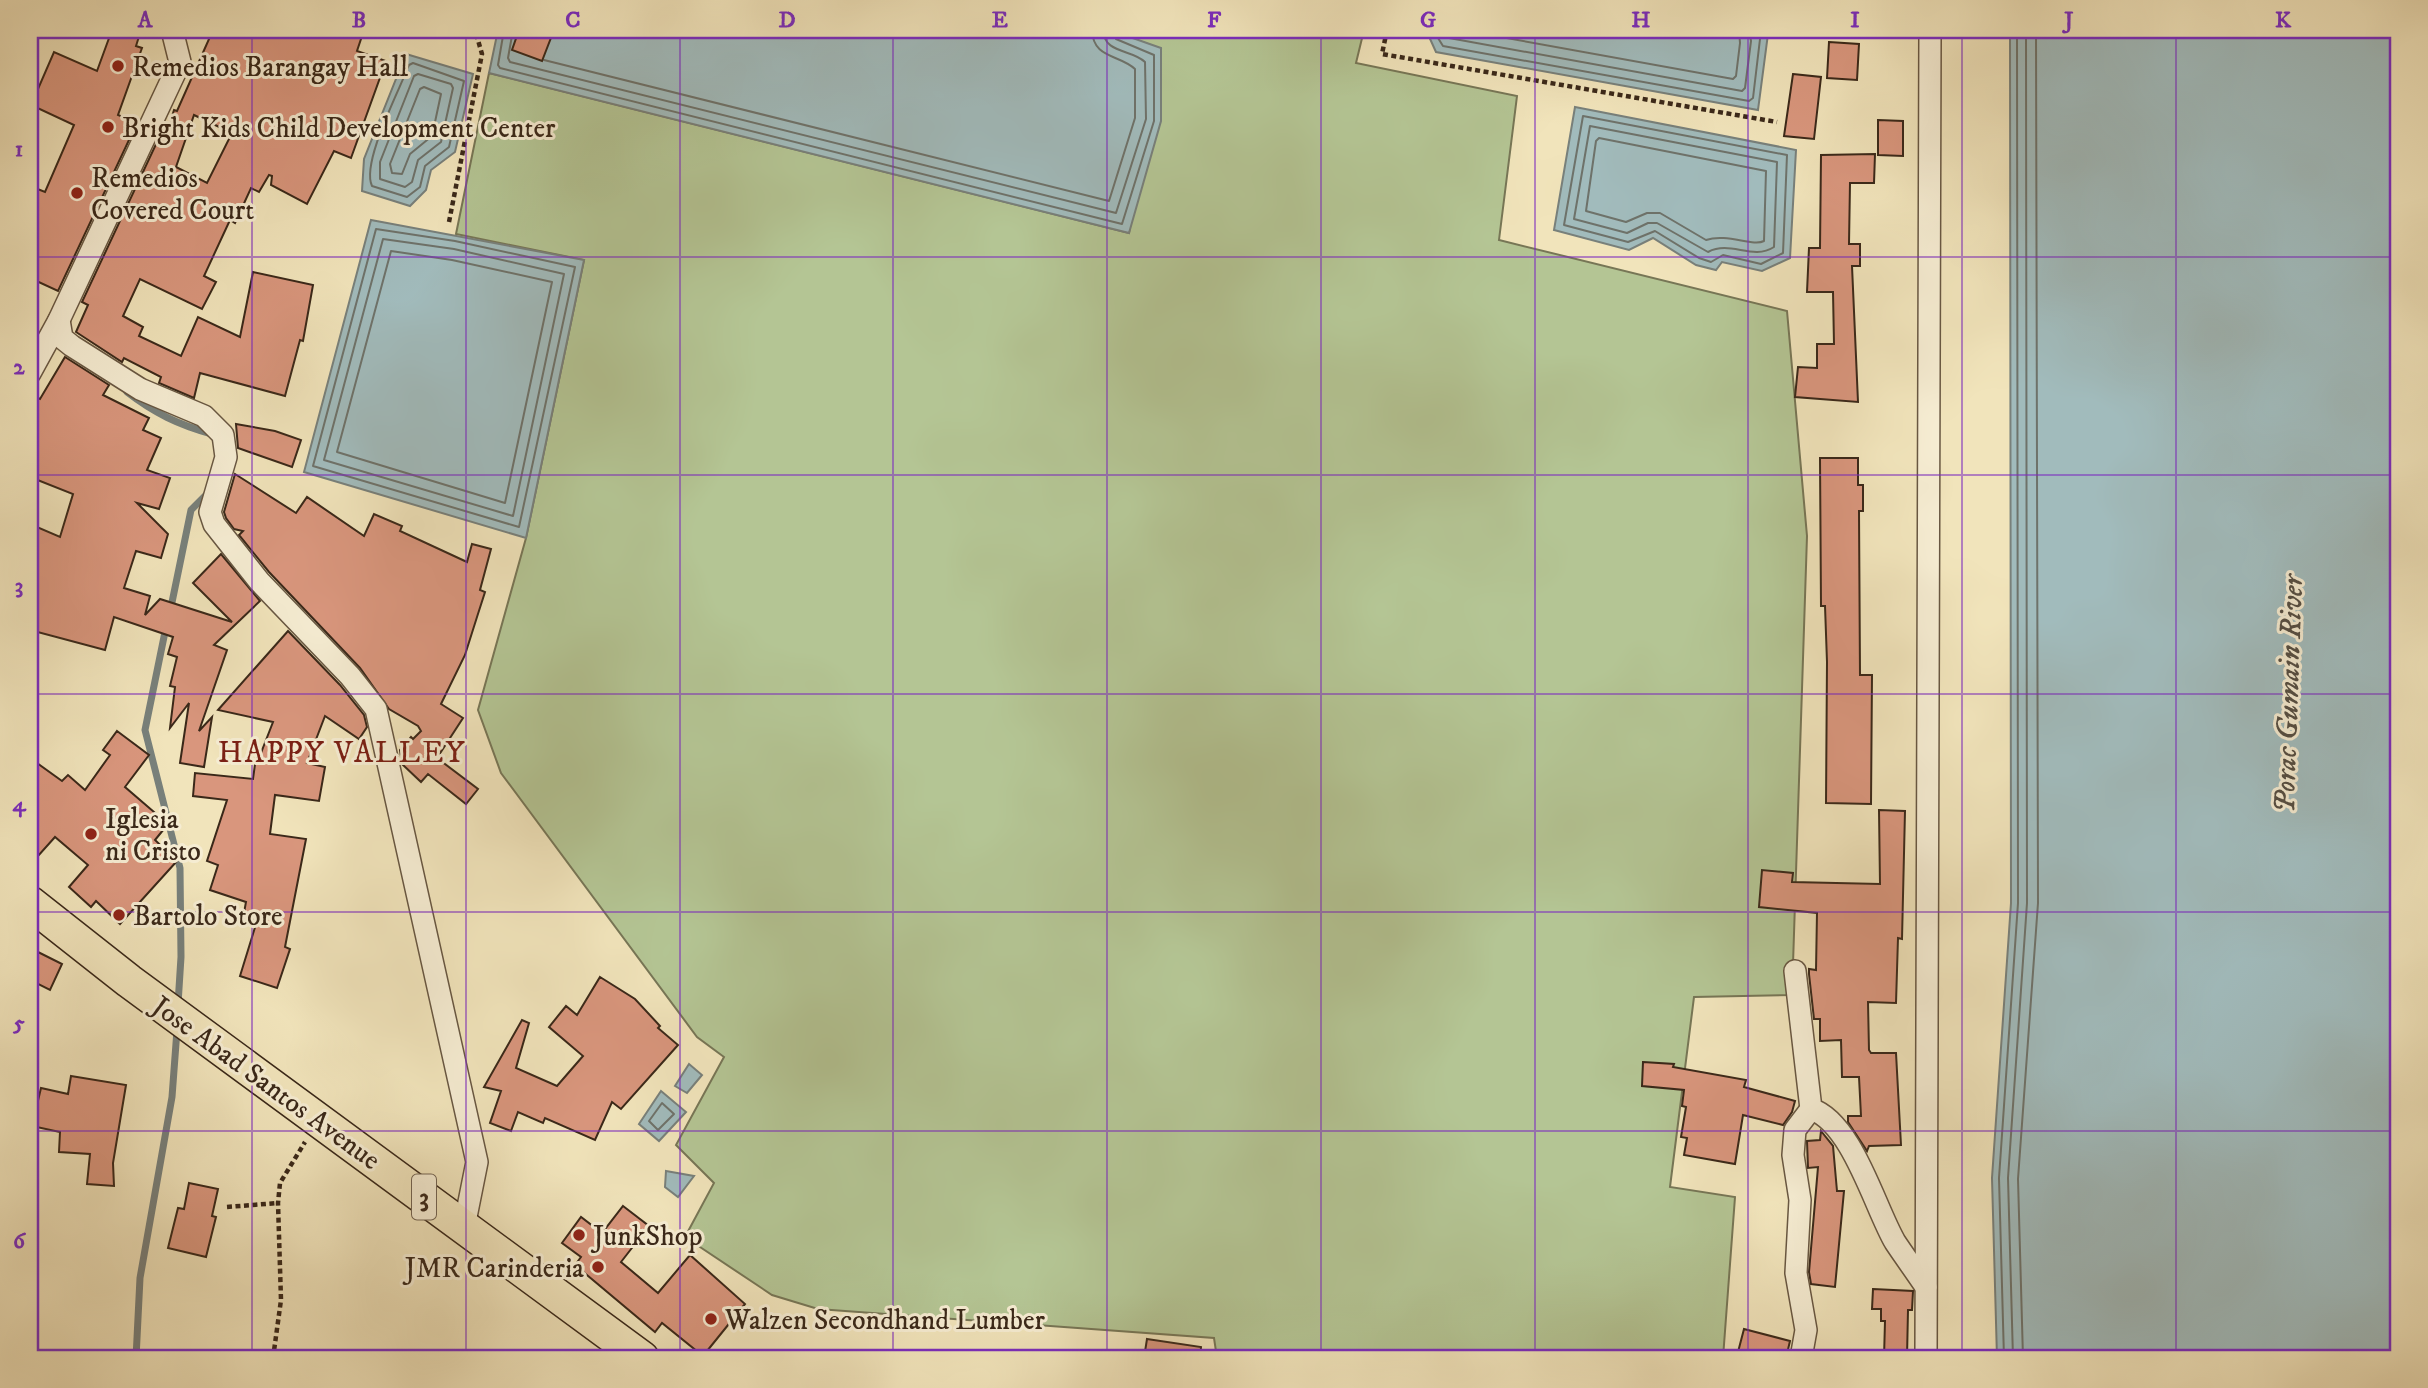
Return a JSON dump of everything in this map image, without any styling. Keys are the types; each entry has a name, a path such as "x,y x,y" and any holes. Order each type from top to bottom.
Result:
{"highway":[{"name":"Jose Abad Santos Avenue","path":"30,903 129,981 642,1358"}],"street":[{"path":"30,373 59,320 180,62 172,30"},
{"path":"1926,1358 1930,30"},
{"path":"59,320 62,338 72,346 140,389 204,416 223,435 226,457 210,513 214,524 259,582 350,676 376,709 477,1162 464,1227"},
{"path":"1795,971 1811,1110 1795,1130 1793,1155 1800,1200 1796,1273 1806,1330 1801,1358"},
{"path":"1811,1110 1823,1113 1860,1163 1894,1241 1926,1287"}],"path":[{"path":"450,222 482,54 475,30"},
{"path":"1387,30 1382,54 1777,122"},
{"path":"272,1358 281,1300 278,1203 280,1183 318,1120"},
{"path":"227,1207 278,1203"}],"green space":[{"path":"1110,30 1364,30 1356,63 1517,96 1499,240 1787,311 1807,536 1792,995 1694,997 1670,1187 1735,1197 1723,1358 1217,1358 1214,1338 818,1309 772,1295 685,1237 714,1183 676,1145 724,1057 697,1037 501,773 478,710 526,538 584,260 456,234 489,73 1129,233 1161,49"}],"water":[{"path":"498,30 1110,30 1161,48 1161,121 1129,233 489,73"},
{"path":"1426,30 1757,30 1768,34 1758,110 1436,52"},
{"name":"Porac Gumain River","path":"2010,30 2398,30 2398,1358 1997,1358 1992,1178 2011,903"},
{"path":"406,54 473,74 455,152 431,170 426,190 410,206 362,191 364,159"},
{"path":"1575,107 1796,150 1790,258 1762,271 1722,262 1716,270 1696,265 1653,238 1629,250 1554,230"},
{"path":"371,220 584,260 526,538 304,472"},
{"path":"689,1064 702,1075 687,1093 675,1086"},
{"path":"661,1091 686,1112 659,1141 639,1124"},
{"path":"666,1171 694,1176 678,1197 665,1187"}],"building":[{"path":"112,30 141,30 136,46 142,48 118,115 137,123 58,291 30,278 30,186 45,192 74,125 31,105 54,52 97,71"},
{"path":"213,30 364,30 357,51 386,61 351,158 334,151 307,204 271,185 272,176 269,175 259,192 251,188 235,223 230,220 204,276 216,282 202,309 140,279 123,316 143,327 139,336 181,356 198,317 240,337 253,272 313,285 303,341 300,340 285,396 200,373 194,398 159,383 161,377 124,358 122,362 76,332 88,305 82,302 165,125 169,126 174,110 177,111","holes":["194,115 232,133 207,183 176,167"]},
{"path":"519,30 554,30 542,61 512,50"},
{"path":"1829,42 1859,44 1857,80 1827,78"},
{"path":"1793,74 1821,77 1814,139 1784,136"},
{"path":"1878,120 1903,121 1903,156 1878,155"},
{"path":"1875,154 1874,183 1850,183 1849,244 1860,244 1860,266 1852,266 1858,402 1795,397 1798,367 1817,368 1817,344 1834,344 1833,292 1807,292 1809,248 1820,248 1821,155"},
{"path":"65,357 109,385 103,395 149,418 143,430 161,438 147,470 170,478 159,509 137,503 168,534 161,558 136,551 124,588 150,596 145,615 160,599 232,622 193,583 221,554 260,601 214,645 227,650 199,731 212,717 204,767 180,763 189,703 170,728 175,687 170,686 177,657 168,654 173,637 114,617 105,650 30,630 30,524 60,537 73,494 30,477 30,408 36,397 40,399"},
{"path":"236,424 275,431 301,440 292,467 238,448"},
{"path":"1820,458 1858,458 1858,485 1863,485 1863,511 1859,511 1860,675 1872,675 1871,804 1826,803 1827,662 1825,606 1821,606"},
{"path":"235,474 296,513 307,497 364,536 374,514 402,526 400,531 467,562 472,544 491,549 480,590 485,592 465,655 441,704 463,718 437,758 478,789 466,804 428,774 421,782 402,764 400,750 411,737 413,739 421,731 418,726 389,709 360,668 269,572 239,535 243,531 234,529 226,518 224,512"},
{"path":"288,631 340,685 364,715 367,727 359,739 325,716 307,763 325,767 319,801 275,795 270,834 306,839 285,947 290,949 277,988 240,976 257,921 243,918 246,902 210,890 218,865 207,861 227,800 193,796 195,773 253,779 256,757 259,758 273,722 218,710"},
{"path":"117,731 149,755 125,787 168,824 155,840 177,861 120,924 96,901 91,907 69,887 88,865 55,837 30,865 30,758 62,781 68,775 85,790 110,755 103,750"},
{"path":"1879,810 1905,811 1902,939 1898,938 1896,1003 1868,1002 1869,1050 1871,1053 1896,1053 1901,1145 1869,1146 1867,1151 1848,1122 1848,1116 1861,1116 1859,1077 1842,1077 1841,1040 1820,1041 1820,1019 1814,1019 1809,969 1816,970 1817,913 1759,907 1762,870 1793,873 1792,882 1880,884"},
{"path":"30,948 62,964 50,990 30,980"},
{"path":"600,977 635,999 660,1026 658,1028 678,1045 621,1109 612,1102 595,1140 545,1118 543,1123 518,1112 511,1131 490,1123 501,1091 484,1087 522,1020 529,1023 516,1068 557,1086 583,1056 549,1027 566,1006 577,1015"},
{"path":"1643,1062 1674,1064 1673,1067 1746,1080 1744,1087 1795,1101 1792,1112 1783,1125 1743,1115 1735,1164 1684,1155 1687,1138 1681,1137 1686,1107 1682,1106 1684,1090 1642,1086"},
{"path":"71,1076 126,1085 113,1163 114,1186 87,1184 90,1154 59,1152 60,1132 32,1126 41,1088 68,1094"},
{"path":"1821,1131 1833,1146 1837,1191 1844,1191 1835,1287 1811,1284 1809,1272 1818,1167 1808,1168 1807,1141 1820,1140"},
{"path":"189,1183 218,1189 212,1216 216,1217 206,1257 168,1248 178,1208 184,1209"},
{"path":"623,1206 649,1226 621,1262 658,1293 690,1255 745,1304 703,1356 662,1323 655,1332 575,1265 581,1257 562,1243 581,1217 602,1233"},
{"path":"1873,1289 1913,1291 1912,1310 1908,1310 1907,1358 1884,1358 1885,1321 1881,1321 1881,1309 1872,1309"},
{"path":"1744,1329 1790,1341 1786,1358 1764,1358 1738,1352"},
{"path":"1147,1339 1201,1347 1200,1358 1144,1358"}],"waterway":[{"path":"127,392 167,418 212,434"},
{"path":"170,612 191,510 208,493"},
{"path":"166,627 145,730 180,868 181,957 178,1004"},
{"path":"136,1358 140,1278 172,1097 177,1030"}],"place":[{"name":"Remedios Barangay Hall","path":"118,66"},
{"name":"Bright Kids Child Development Center","path":"108,127"},
{"name":"Remedios Covered Court","path":"77,193"},
{"name":"Iglesia ni Cristo","path":"91,834"},
{"name":"Bartolo Store","path":"119,915"},
{"name":"JunkShop","path":"579,1235"},
{"name":"JMR Carinderia","path":"598,1267"},
{"name":"Walzen Secondhand Lumber","path":"711,1319"}],"district":[{"name":"HAPPY VALLEY","path":"342,752"}]}
